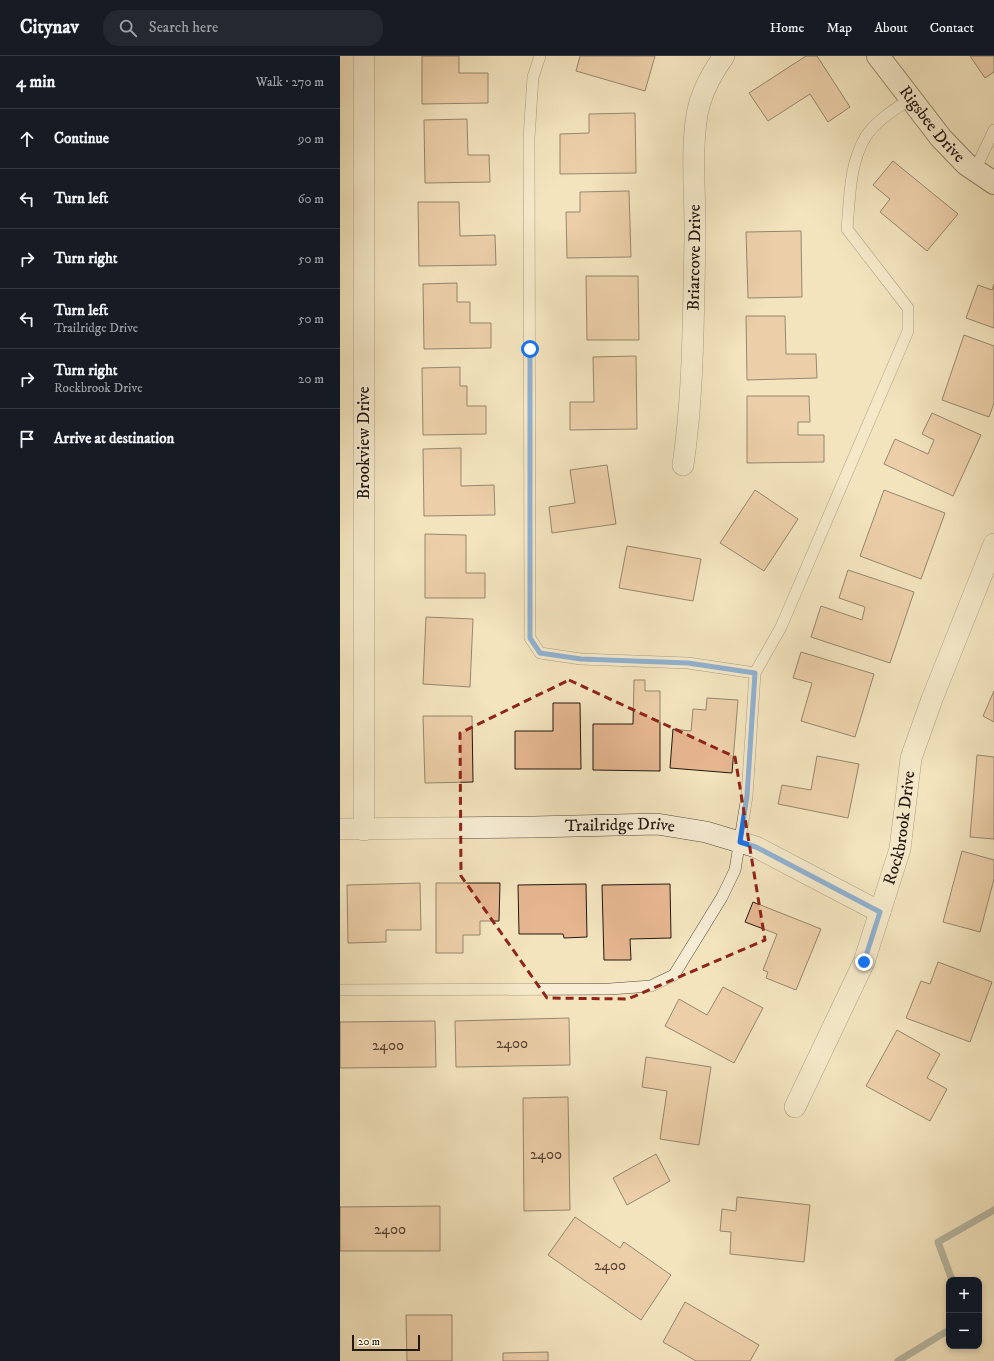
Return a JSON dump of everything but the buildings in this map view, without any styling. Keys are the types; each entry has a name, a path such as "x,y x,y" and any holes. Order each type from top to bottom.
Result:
{"street":[{"name":"Brookview Drive","path":"364,56 364,830"},
{"name":"Briarcove Drive","path":"682,465 689,418 695,239 695,138 700,102 715,69 724,56"},
{"name":"Rigsbee Drive","path":"878,56 941,138 966,164 994,183"},
{"name":"Rockbrook Drive","path":"794,1106 864,962 900,849 911,758 994,544"},
{"name":"Trailridge Drive","path":"340,829 364,830 657,824 706,832 756,847 880,912"}],"lane":[{"path":"540,56 533,77 529,138 530,638 540,653 581,659 688,663 755,673"},
{"path":"340,990 610,989 651,986 674,975 722,897 735,870 747,796 755,673 781,627 908,331 908,308 847,229 853,170 866,136 887,115 910,99"},
{"path":"974,170 994,130"}],"highlighted area":[{"path":"569,680 735,757 765,940 628,999 547,998 461,876 460,733"}],"waterway":[{"path":"951,1277 938,1242 994,1210"},
{"path":"898,1361 946,1332"}],"route":[{"path":"530,349 530,638 540,653 581,659 688,663 755,673 751,751 747,796 740,842 756,847 880,912 864,962"}]}
